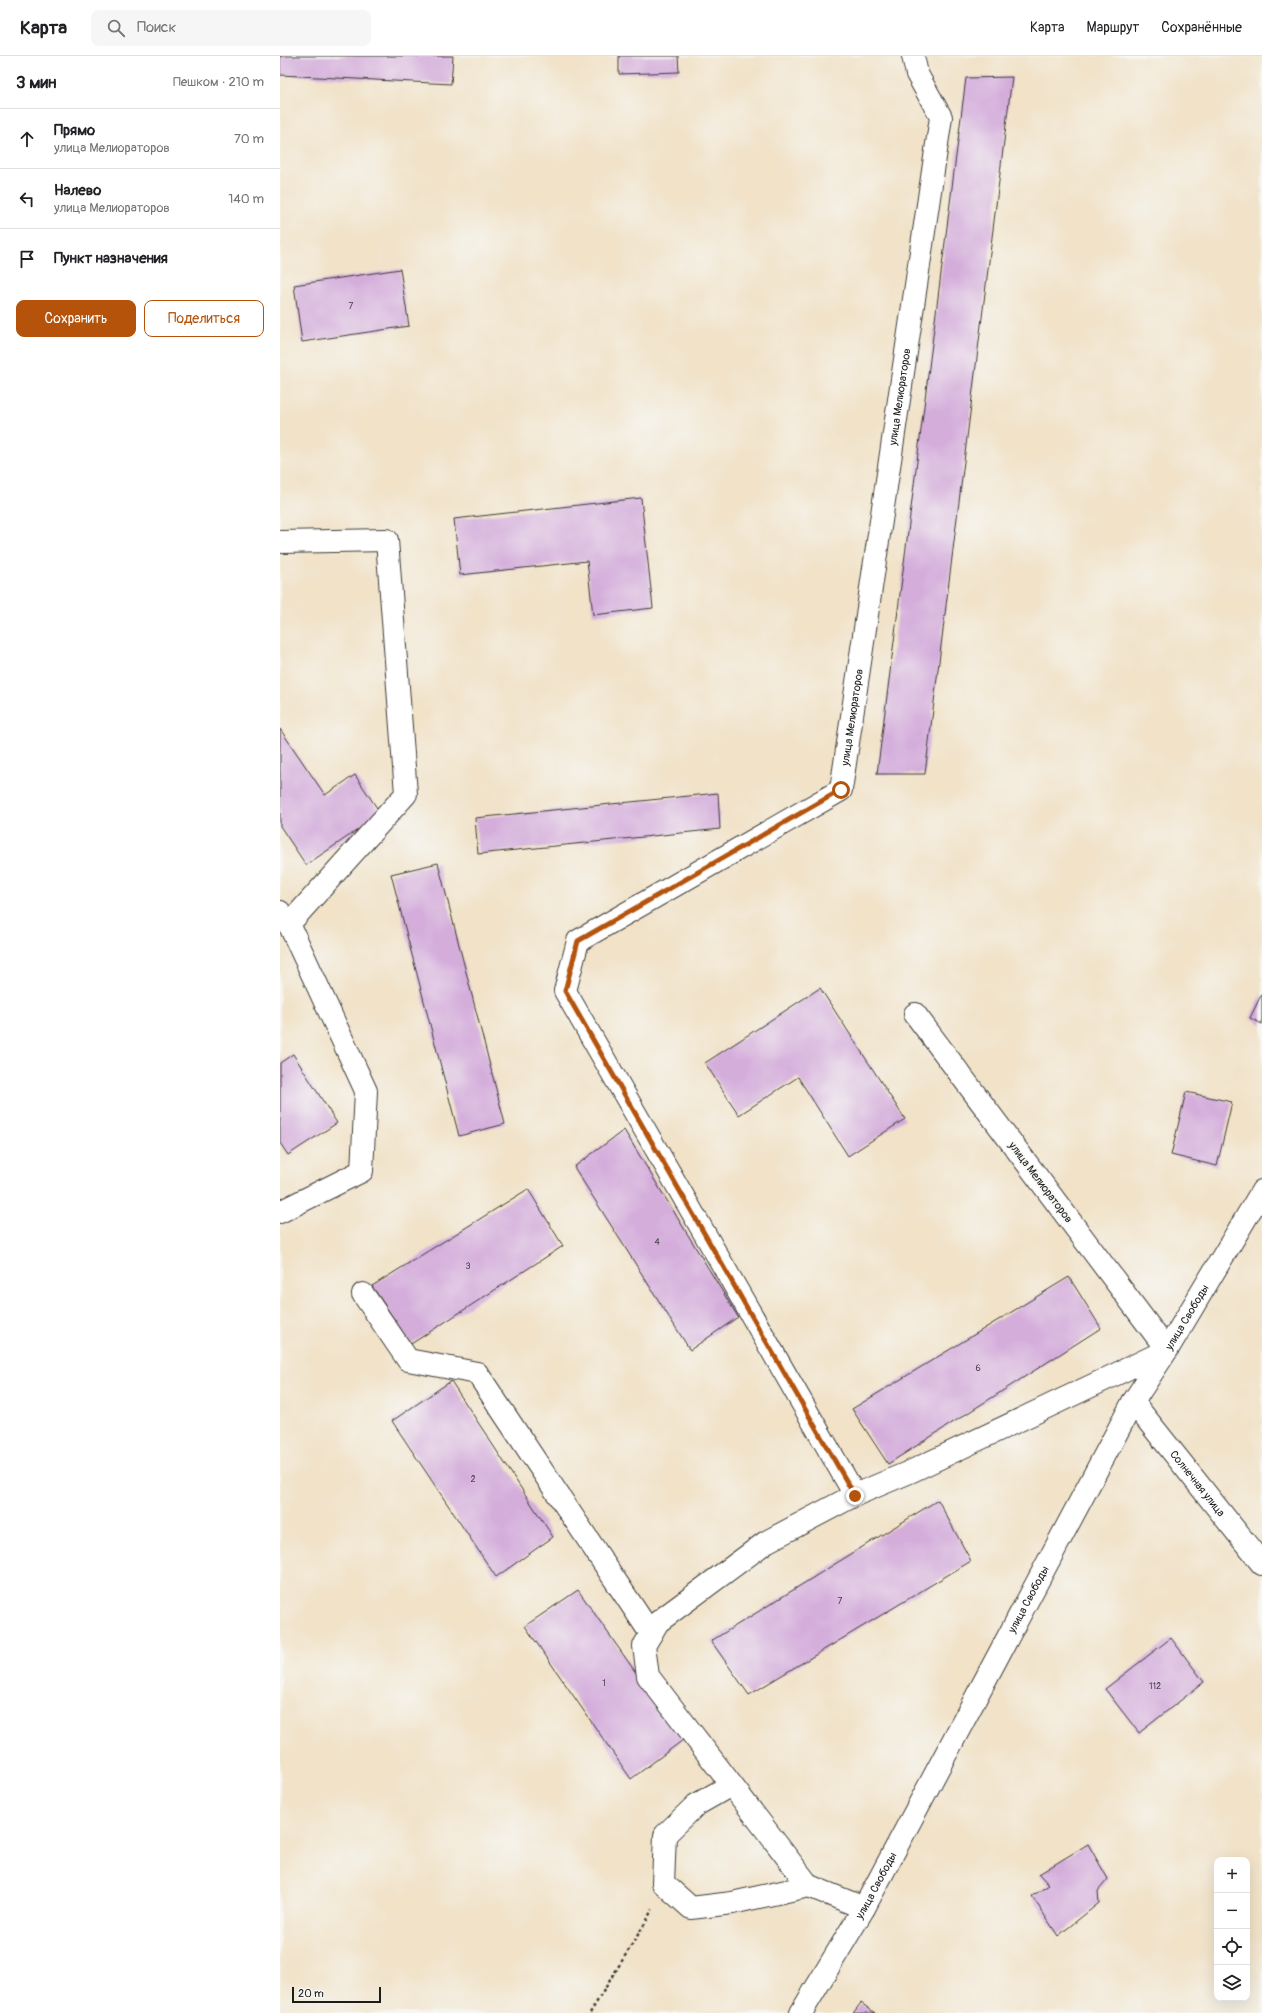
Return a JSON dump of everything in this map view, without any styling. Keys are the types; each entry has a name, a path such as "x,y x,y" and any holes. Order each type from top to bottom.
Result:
{"street":[{"name":"улица Мелиораторов","path":"855,1496 565,991 578,941 841,790 941,116 917,74 913,56"},
{"path":"280,542 387,540 406,794 285,918 366,1091 362,1171 280,1212"},
{"name":"улица Мелиораторов","path":"915,1014 1167,1350"},
{"name":"улица Свободы","path":"801,2013 864,1908 1133,1402 1167,1350 1262,1191"},
{"path":"363,1294 408,1360 477,1373 651,1634"},
{"path":"864,1908 809,1886 648,1676 644,1646 658,1622 766,1542 855,1496 912,1471 1167,1350"},
{"name":"Солнечная улица","path":"1133,1402 1262,1564"},
{"path":"731,1785 696,1805 665,1835 662,1883 691,1908 732,1903 809,1886"}],"path":[{"path":"590,2013 647,1920 662,1883"}],"building":[{"path":"280,56 453,56 451,84 280,75"},
{"path":"619,56 678,56 679,72 619,74"},
{"path":"1012,77 925,774 877,774 966,78"},
{"path":"400,269 409,326 302,342 294,285"},
{"path":"641,498 653,608 593,615 587,561 460,575 454,519"},
{"path":"280,729 325,795 355,775 381,814 306,865 280,826"},
{"path":"718,793 720,829 478,854 475,818"},
{"path":"438,863 505,1124 459,1136 391,874"},
{"path":"820,988 905,1119 848,1156 798,1077 739,1115 705,1063"},
{"path":"1262,993 1262,1024 1250,1018"},
{"path":"293,1054 337,1123 288,1155 280,1143 280,1063"},
{"path":"1186,1092 1232,1102 1217,1166 1171,1155"},
{"path":"624,1130 738,1317 690,1350 574,1167"},
{"path":"528,1189 563,1246 411,1344 372,1286"},
{"path":"1069,1277 1101,1328 888,1464 852,1409"},
{"path":"451,1381 553,1537 496,1577 392,1421"},
{"path":"938,1500 971,1561 749,1695 711,1641"},
{"path":"578,1590 683,1740 631,1779 525,1626"},
{"path":"1171,1638 1204,1682 1139,1733 1105,1689"},
{"path":"1088,1844 1108,1879 1098,1891 1099,1903 1058,1936 1032,1896 1049,1885 1039,1874"},
{"path":"861,2003 875,2013 853,2013"}],"route":[{"path":"841,790 578,941 565,991 855,1496"}]}
